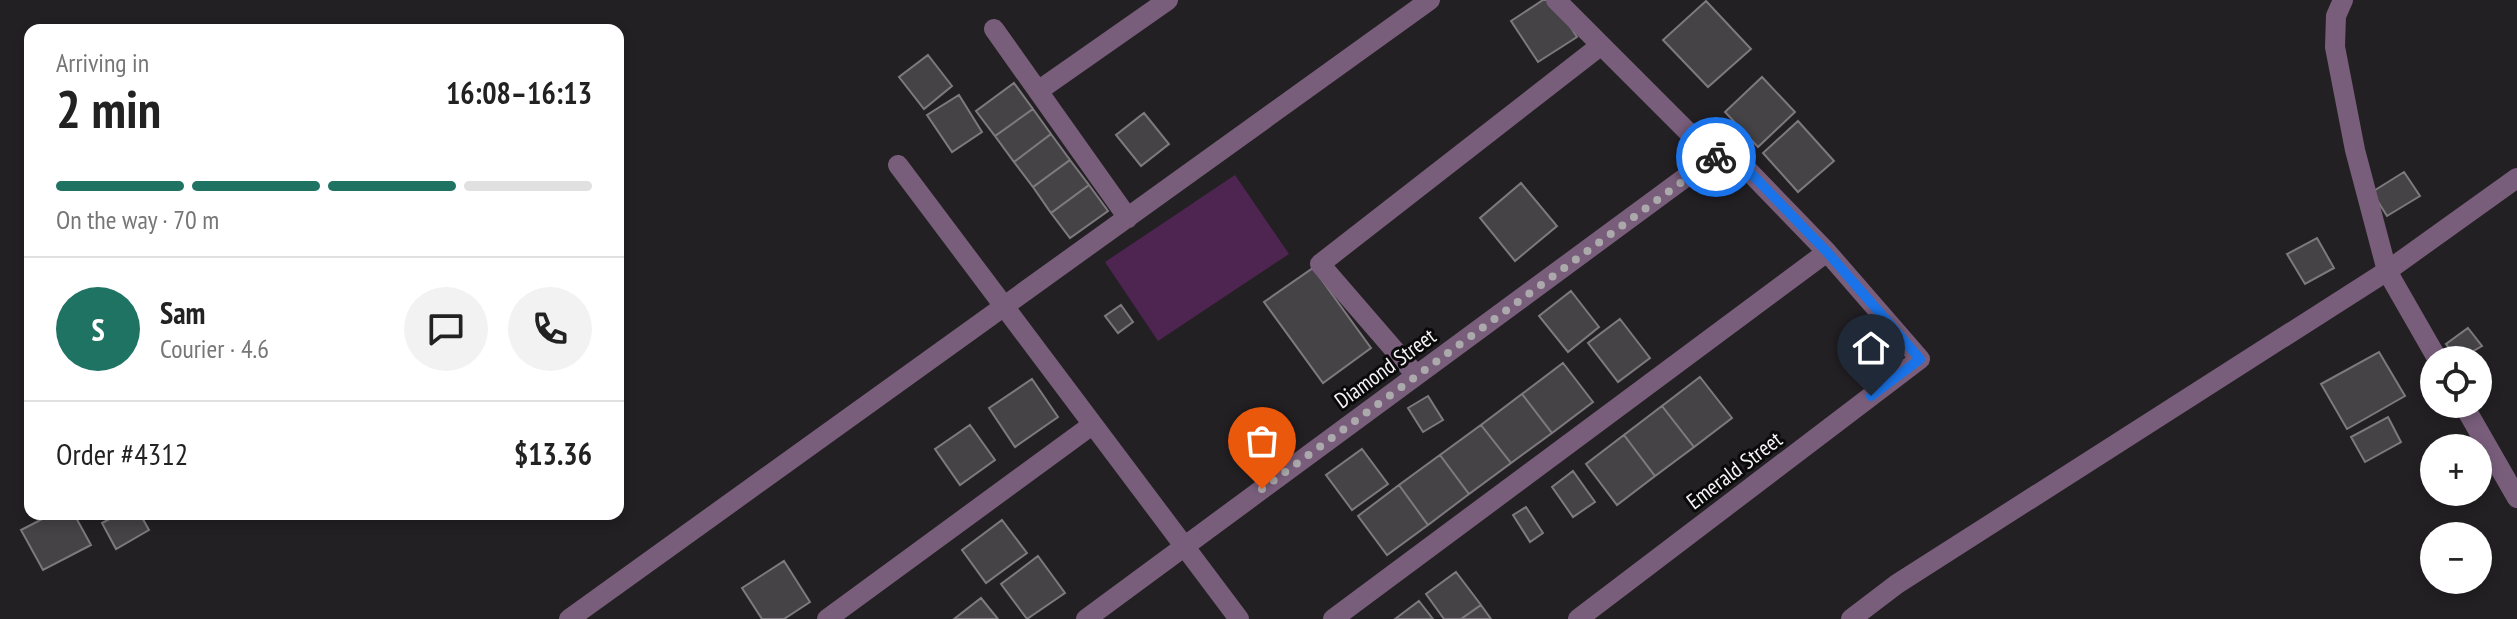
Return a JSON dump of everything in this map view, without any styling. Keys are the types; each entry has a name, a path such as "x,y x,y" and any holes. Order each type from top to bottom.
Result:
{"street":[{"path":"1038,91 1168,0"},
{"path":"569,619 1430,0"},
{"path":"1333,619 1827,252 1737,159 1713,157 1556,0"},
{"path":"2343,0 2336,16 2335,47 2355,150 2387,271 2430,346"},
{"path":"994,29 1128,218"},
{"path":"1416,375 1320,264 1600,46"},
{"name":"Diamond Street","path":"1086,619 1713,157"},
{"path":"898,165 1239,619"},
{"path":"1851,619 1897,584 2387,271 2517,178"},
{"name":"Emerald Street","path":"1578,619 1920,359 1827,252"},
{"path":"2471,418 2517,498"},
{"path":"827,619 1092,425"}],"shaded area":[{"path":"1235,175 1289,254 1158,341 1105,262"}],"building":[{"path":"1543,0 1553,0 1577,37 1538,62 1511,21"},
{"path":"1706,1 1751,49 1708,87 1663,40"},
{"path":"928,55 952,86 924,109 899,77"},
{"path":"1762,77 1795,112 1758,147 1725,112"},
{"path":"1014,83 1033,109 995,136 976,111"},
{"path":"959,95 982,132 952,152 927,115"},
{"path":"1033,109 1051,134 1014,162 995,136"},
{"path":"1144,113 1169,144 1141,166 1116,135"},
{"path":"1798,121 1834,161 1798,192 1763,153"},
{"path":"1051,134 1070,160 1033,187 1014,162"},
{"path":"1070,160 1089,185 1051,213 1033,187"},
{"path":"2404,172 2420,196 2387,216 2372,192"},
{"path":"1521,183 1557,226 1515,261 1480,218"},
{"path":"1089,185 1108,211 1070,238 1051,213"},
{"path":"2317,238 2334,268 2305,284 2287,254"},
{"path":"1313,268 1371,348 1323,383 1264,302"},
{"path":"1571,291 1599,327 1568,352 1539,316"},
{"path":"1121,305 1133,322 1118,333 1105,316"},
{"path":"1620,319 1650,358 1618,382 1588,343"},
{"path":"2468,328 2482,346 2448,346 2446,344"},
{"path":"2379,352 2405,396 2347,429 2321,384"},
{"path":"1563,363 1593,402 1552,433 1522,394"},
{"path":"1700,377 1732,418 1694,447 1662,406"},
{"path":"1032,379 1058,417 1015,447 989,408"},
{"path":"1522,394 1552,433 1511,463 1481,425"},
{"path":"1428,396 1443,420 1423,432 1408,408"},
{"path":"1662,406 1694,447 1655,476 1624,435"},
{"path":"2388,417 2401,442 2365,462 2351,437"},
{"path":"970,425 995,460 960,485 935,449"},
{"path":"1481,425 1511,463 1469,494 1440,455"},
{"path":"1624,435 1655,476 1617,505 1586,464"},
{"path":"1362,449 1388,484 1352,510 1326,475"},
{"path":"1440,455 1469,494 1428,525 1399,485"},
{"path":"1573,471 1595,502 1573,517 1552,487"},
{"path":"1399,485 1428,525 1387,555 1358,516"},
{"path":"1526,507 1543,533 1530,542 1513,515"},
{"path":"40,520 77,520 91,545 43,570 21,530"},
{"path":"108,520 143,520 149,530 116,549 102,523"},
{"path":"1002,520 1027,553 986,583 962,550"},
{"path":"1038,556 1065,593 1027,619 1001,584"},
{"path":"784,561 810,602 784,619 762,619 742,588"},
{"path":"1456,572 1481,605 1461,619 1444,619 1426,594"},
{"path":"981,598 998,619 954,619"},
{"path":"1419,601 1433,619 1395,619"},
{"path":"1481,605 1491,619 1461,619"}],"way so far":[{"path":"1262,489 1716,157"}],"route":[{"path":"1716,157 1737,159 1827,252 1920,359 1871,396"}]}
